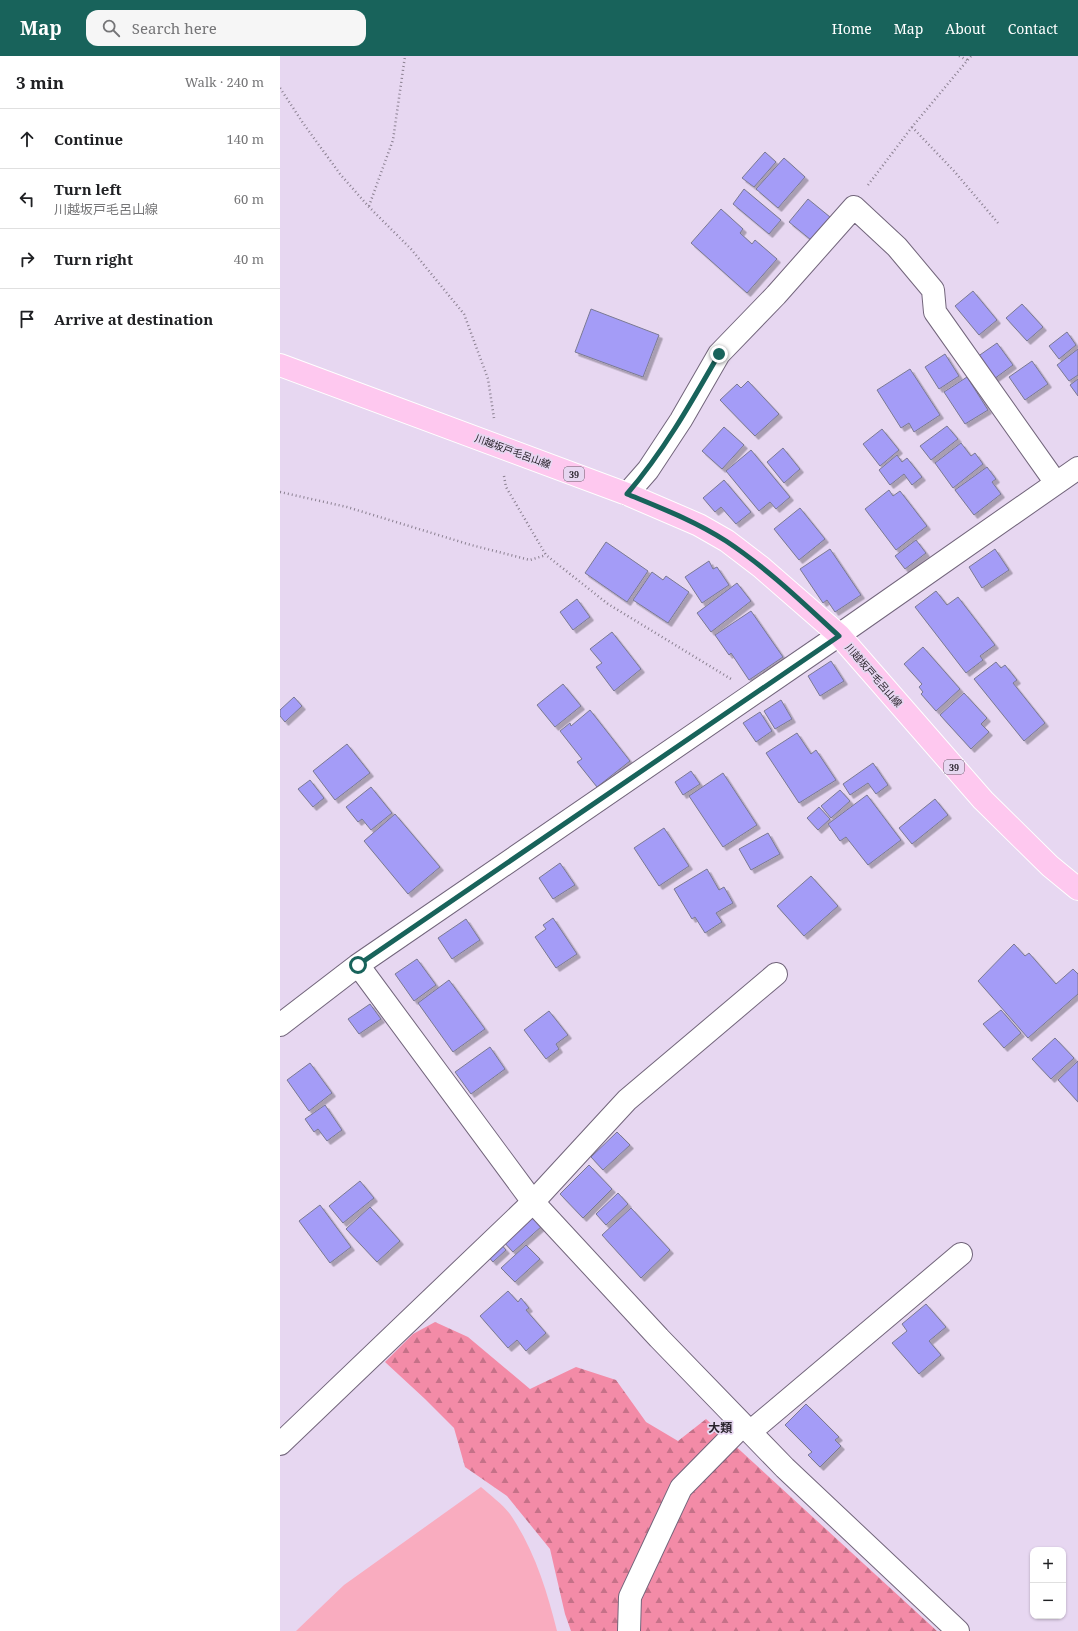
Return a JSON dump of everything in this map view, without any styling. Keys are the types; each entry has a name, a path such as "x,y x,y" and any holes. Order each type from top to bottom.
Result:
{"main road":[{"name":"川越坂戸毛呂山線","path":"280,365 627,494 685,518 727,541 761,567 839,636 983,800 1050,866 1078,889"}],"street":[{"path":"627,494 648,470 677,426 719,354 776,295 854,207 896,247 933,290 935,312 1056,483"},
{"path":"280,1025 358,965 839,636 1078,468"},
{"path":"358,965 533,1202 654,1332 785,1468 958,1631"},
{"path":"280,1444 533,1202 627,1100 776,974"},
{"path":"629,1631 630,1597 681,1488 747,1429 961,1254"}],"path":[{"path":"280,88 340,174 369,207 393,140 405,56"},
{"path":"959,56 967,60"},
{"path":"854,207 871,181 912,128 971,56"},
{"path":"912,128 954,171 998,223"},
{"path":"280,492 347,507 471,545 530,560 546,555"}],"green space":[{"path":"435,1322 468,1337 530,1389 576,1367 616,1380 646,1422 678,1441 706,1419 937,1631 571,1631 565,1614 550,1549 507,1496 465,1467 454,1428 385,1362 413,1334"}],"shaded area":[{"path":"481,1487 506,1509 520,1530 534,1558 549,1601 557,1631 296,1631 344,1585"}],"building":[{"path":"765,152 776,162 754,187 742,178"},
{"path":"784,158 805,177 778,208 756,189"},
{"path":"744,189 781,220 769,234 733,204"},
{"path":"808,199 830,217 811,240 789,222"},
{"path":"721,209 743,229 740,233 752,244 755,240 777,259 747,293 691,243"},
{"path":"973,291 997,320 979,335 955,306"},
{"path":"1022,304 1043,327 1027,341 1006,318"},
{"path":"591,309 659,335 643,377 575,352"},
{"path":"1067,332 1076,345 1059,359 1049,346"},
{"path":"997,343 1013,365 994,379 977,357"},
{"path":"1078,349 1078,375 1069,381 1057,365"},
{"path":"945,354 959,376 939,389 925,367"},
{"path":"1032,361 1048,384 1025,400 1009,377"},
{"path":"910,369 940,415 914,432 909,423 901,428 877,390"},
{"path":"967,377 988,410 965,424 944,392"},
{"path":"1078,379 1078,396 1070,385"},
{"path":"748,381 779,414 755,436 720,400 737,384 741,388"},
{"path":"947,426 958,439 931,460 920,446"},
{"path":"724,427 744,445 722,469 702,451"},
{"path":"882,429 899,450 880,466 863,444"},
{"path":"961,443 971,456 975,453 983,464 953,488 935,463"},
{"path":"783,448 800,469 784,483 767,462"},
{"path":"751,450 790,497 776,509 770,502 759,511 726,471"},
{"path":"897,455 902,462 907,458 922,477 912,485 904,474 890,485 879,470"},
{"path":"987,467 996,479 992,482 1001,494 974,515 955,490"},
{"path":"724,480 751,512 736,524 721,507 715,512 703,498"},
{"path":"889,490 893,496 900,491 927,526 896,550 865,509"},
{"path":"800,508 825,539 799,560 774,529"},
{"path":"916,540 926,553 905,569 895,556"},
{"path":"606,542 648,571 627,602 585,573"},
{"path":"830,549 861,595 835,612 827,600 823,603 800,569"},
{"path":"995,549 1009,570 982,588 969,567"},
{"path":"709,561 713,569 717,567 729,585 702,603 685,577"},
{"path":"652,572 663,580 666,576 689,592 668,623 633,600"},
{"path":"737,583 751,601 711,632 697,613"},
{"path":"936,591 947,605 958,597 995,645 980,656 983,660 966,673 915,607"},
{"path":"577,599 590,617 573,630 560,612"},
{"path":"751,611 783,657 749,680 731,653 729,655 715,635"},
{"path":"612,632 641,669 614,691 596,667 602,663 590,649"},
{"path":"923,647 960,689 936,711 921,694 923,692 919,687 922,684 904,664"},
{"path":"831,661 844,681 820,696 808,676"},
{"path":"996,662 1001,668 1005,665 1017,680 1013,683 1045,723 1024,741 974,679"},
{"path":"563,684 581,706 555,727 537,705"},
{"path":"964,693 987,718 981,724 989,732 971,749 940,715"},
{"path":"294,697 302,706 285,722 280,716 280,710"},
{"path":"781,700 792,719 775,729 764,711"},
{"path":"590,710 630,761 597,787 577,762 582,759 560,731 570,723 571,726"},
{"path":"760,712 772,731 756,742 743,723"},
{"path":"797,733 811,754 816,750 836,780 799,803 766,753"},
{"path":"347,744 370,773 335,800 313,771"},
{"path":"873,763 888,785 876,794 868,783 850,795 843,784"},
{"path":"691,771 700,784 683,795 675,782"},
{"path":"723,773 757,825 723,847 689,796"},
{"path":"310,780 324,798 313,807 298,789"},
{"path":"371,787 392,813 371,830 362,819 358,822 346,807"},
{"path":"840,790 850,801 831,818 821,806"},
{"path":"867,795 901,840 868,865 846,837 840,841 828,824"},
{"path":"935,799 948,815 912,844 899,828"},
{"path":"819,807 830,819 818,830 807,818"},
{"path":"395,814 440,867 408,894 364,841"},
{"path":"664,828 689,866 659,886 634,848"},
{"path":"768,833 780,854 751,870 739,849"},
{"path":"560,863 575,885 553,899 539,878"},
{"path":"707,869 719,890 724,887 733,903 716,913 722,922 705,933 695,917 692,919 674,889"},
{"path":"811,876 838,906 804,936 777,906"},
{"path":"553,918 577,954 556,968 535,937 546,929 543,925"},
{"path":"466,919 480,940 452,959 438,938"},
{"path":"1014,944 1025,956 1029,953 1056,984 1073,969 1078,974 1078,994 1028,1038 978,981"},
{"path":"417,959 436,985 414,1001 395,974"},
{"path":"449,980 485,1029 453,1052 418,1003"},
{"path":"370,1004 381,1019 359,1034 348,1019"},
{"path":"1001,1010 1021,1033 1004,1048 983,1024"},
{"path":"549,1011 568,1035 556,1044 559,1049 546,1059 524,1030"},
{"path":"1055,1038 1074,1058 1051,1079 1032,1059"},
{"path":"490,1047 505,1069 471,1094 455,1072"},
{"path":"1078,1061 1078,1102 1058,1080"},
{"path":"310,1063 332,1093 309,1111 287,1080"},
{"path":"325,1105 342,1130 327,1141 318,1129 314,1132 305,1119"},
{"path":"617,1132 630,1145 603,1170 591,1157"},
{"path":"589,1165 612,1189 583,1218 560,1194"},
{"path":"360,1181 374,1198 343,1223 329,1206"},
{"path":"618,1193 628,1204 606,1225 596,1214"},
{"path":"320,1205 351,1247 330,1263 299,1221"},
{"path":"370,1207 400,1241 377,1262 346,1229"},
{"path":"631,1208 670,1250 641,1278 602,1235"},
{"path":"531,1213 542,1226 513,1252 501,1239"},
{"path":"498,1241 506,1250 493,1262 486,1254"},
{"path":"526,1245 540,1259 515,1282 501,1268"},
{"path":"508,1291 518,1302 521,1298 529,1308 526,1310 546,1333 526,1351 517,1340 508,1348 480,1316"},
{"path":"926,1304 946,1327 929,1341 941,1355 919,1374 892,1343 907,1331 902,1324"},
{"path":"806,1404 839,1437 835,1440 841,1446 820,1467 808,1455 812,1452 785,1425"}],"district":[{"name":"大類","path":"720,1427"}],"route":[{"path":"358,965 839,636 761,567 727,541 672,512 627,494 648,470 681,420 719,354"}]}
